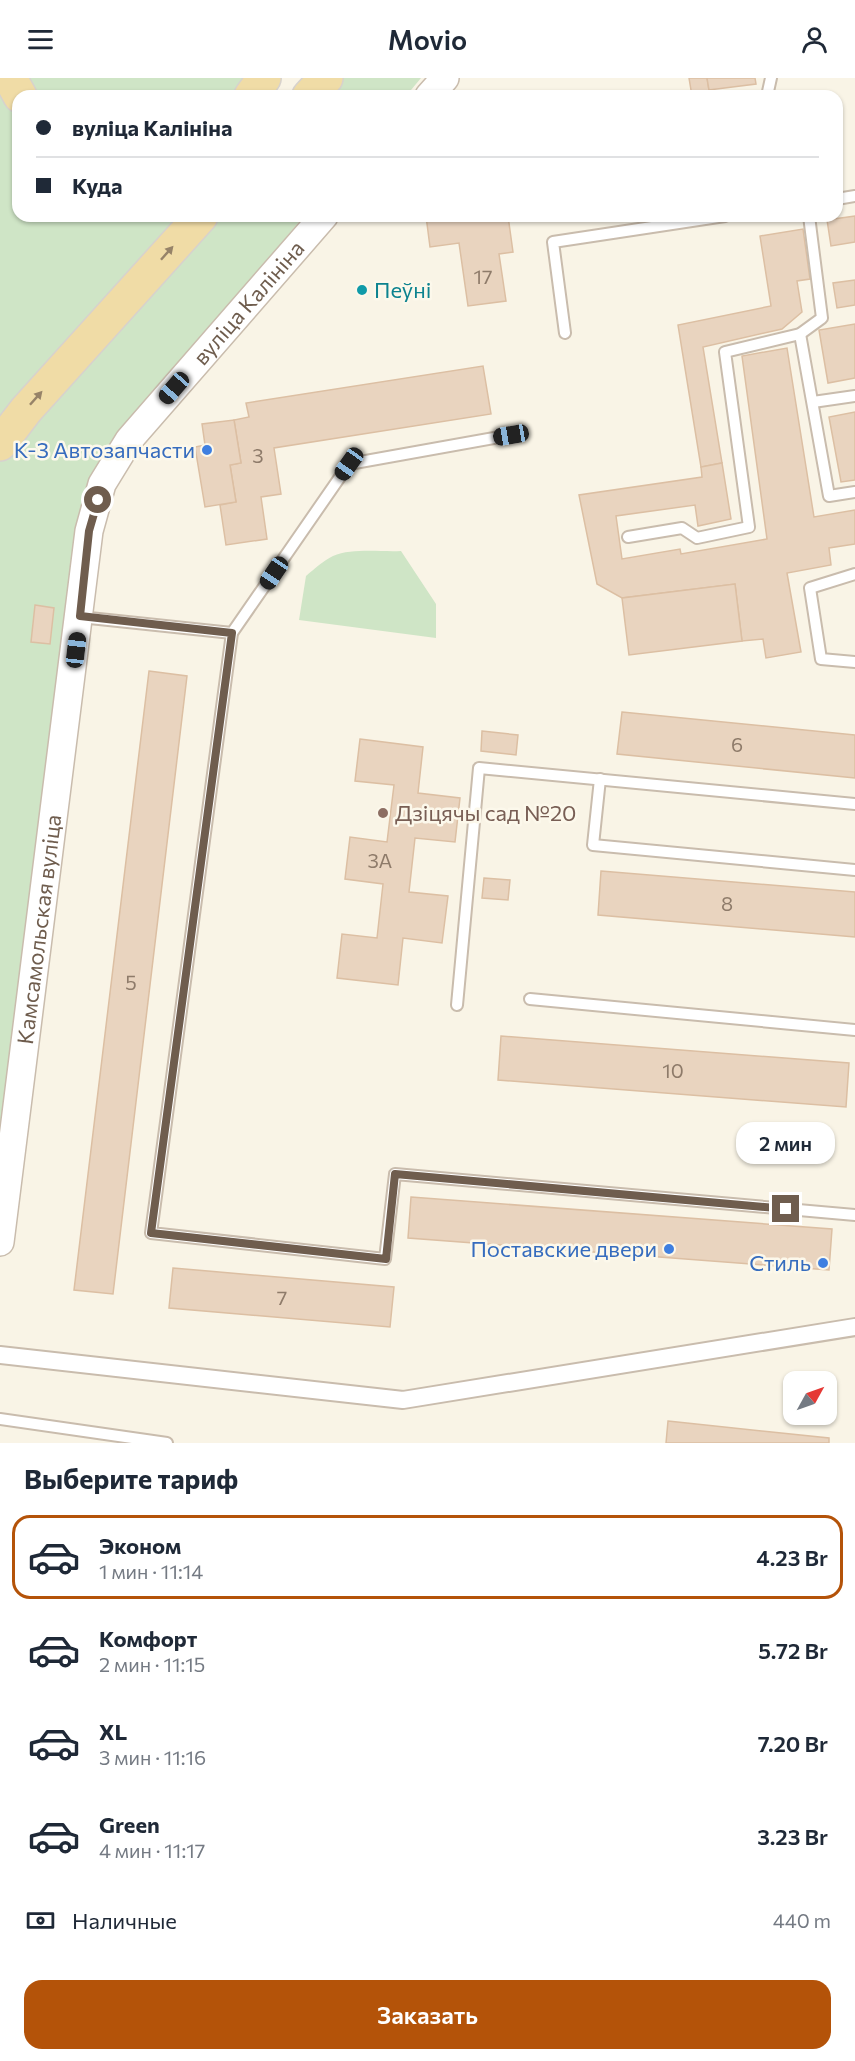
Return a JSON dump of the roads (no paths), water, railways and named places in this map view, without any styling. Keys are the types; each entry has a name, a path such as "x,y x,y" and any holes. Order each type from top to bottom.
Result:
{"main road":[{"path":"315,90 326,78"},
{"path":"0,444 26,410 196,222"}],"street":[{"path":"434,90 444,78"},
{"name":"вуліца Калініна","path":"80,616 89,531 102,484 129,440 319,222"},
{"name":"Камсамольская вуліца","path":"0,1242 80,616"},
{"path":"0,1354 403,1400 855,1327"}],"lane":[{"path":"565,333 553,242 685,222"},
{"path":"628,537 682,528 697,538 749,527 725,352 800,334 822,318 810,222"},
{"path":"800,334 829,496 855,492"},
{"path":"813,402 855,396"},
{"path":"511,435 349,464 232,633 151,1233 386,1259 395,1174 855,1215"},
{"path":"855,574 810,588 821,659 855,662"},
{"path":"80,616 232,633"},
{"path":"457,1005 479,768 855,804"},
{"path":"600,779 593,845 855,870"},
{"path":"530,999 855,1030"},
{"path":"0,1419 166,1443"}],"place":[{"name":"Пеўні","path":"362,290"},
{"name":"К-3 Автозапчасти","path":"207,450"},
{"name":"Дзіцячы сад №20","path":"383,813"},
{"name":"Поставские двери","path":"669,1249"},
{"name":"Стиль","path":"823,1263"}]}
